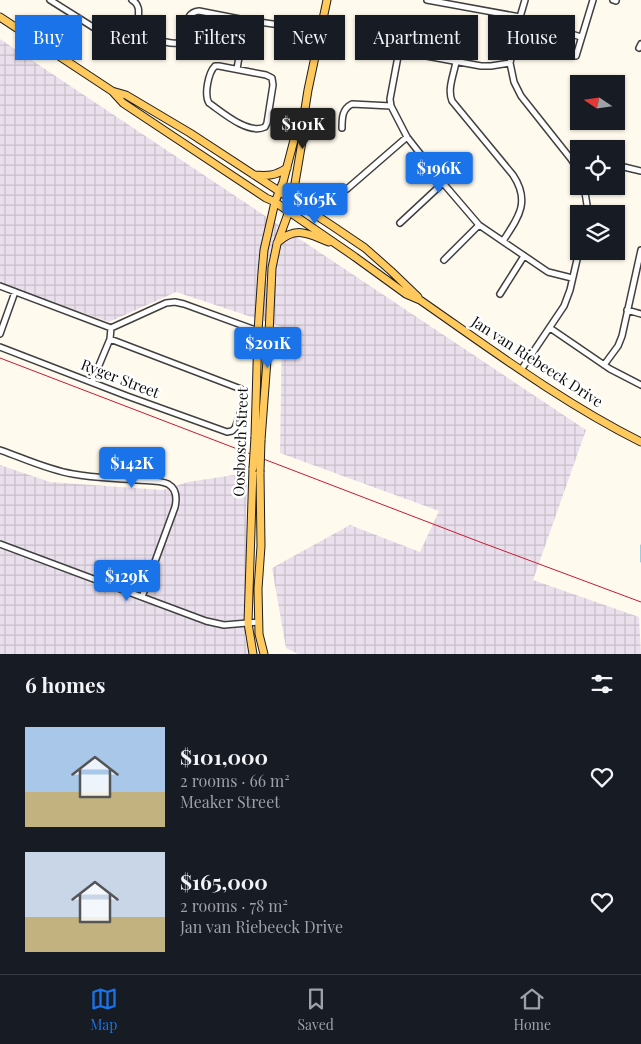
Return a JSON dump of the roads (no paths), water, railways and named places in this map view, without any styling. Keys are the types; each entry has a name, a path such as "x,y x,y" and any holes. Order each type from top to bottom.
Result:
{"main road":[{"path":"324,15 327,0"},
{"name":"Jan van Riebeeck Drive","path":"0,17 112,91 123,103 266,198 289,211 406,294 420,300"},
{"path":"305,109 315,60"},
{"name":"Jan van Riebeeck Drive","path":"112,91 126,95 190,133 292,199 365,248 420,300 521,370 583,410 641,442"},
{"name":"Oosbosch Street","path":"253,654 248,623 257,470 258,331 262,265 274,202 287,168 300,117 305,109"},
{"name":"Oosbosch Street","path":"258,438 269,334 273,256 292,199 303,142 306,118 305,109"},
{"path":"254,175 269,176 279,174 287,168"},
{"path":"277,244 291,233 302,232 328,242 355,257"},
{"name":"Oosbosch Street","path":"257,470 261,546 258,589 259,634 264,654"}],"street":[{"path":"50,0 92,26"},
{"path":"132,0 138,4 139,8 137,26 139,34 147,38 176,43"},
{"path":"427,0 509,15"},
{"path":"521,15 525,0"},
{"path":"576,56 593,0"},
{"path":"190,15 195,11 220,15"},
{"path":"575,35 582,37"},
{"path":"237,69 238,60"},
{"path":"397,60 390,91 391,106 407,137 443,183 479,225 548,272 572,278"},
{"path":"446,60 486,66 510,63"},
{"path":"511,60 514,82 521,96 570,158"},
{"path":"456,62 450,91 452,101 519,184 522,202 520,212 503,241"},
{"path":"215,66 237,69 269,76 273,81 267,123 262,129 242,125 206,100 206,92 212,69 215,66"},
{"path":"342,128 343,113 352,104 391,106"},
{"path":"347,189 407,137"},
{"path":"625,167 641,171"},
{"path":"400,224 443,183"},
{"path":"444,260 479,225"},
{"path":"604,365 620,341 641,254"},
{"path":"500,294 524,256"},
{"path":"521,370 568,298 577,260"},
{"path":"0,286 111,328 166,303 175,302 269,334"},
{"path":"0,334 16,292"},
{"path":"627,310 641,314"},
{"path":"92,382 110,339 111,328"},
{"path":"550,328 604,365 641,385"},
{"name":"Ryger Street","path":"0,347 227,432 235,428 245,400 245,393 241,389 110,339"},
{"path":"0,450 62,472 83,476 157,481 170,485 174,489 177,500 175,507 142,597"},
{"path":"0,544 215,623 259,622"}],"waterway":[{"path":"641,545 641,562"}],"railway":[{"path":"0,358 641,602"}]}
